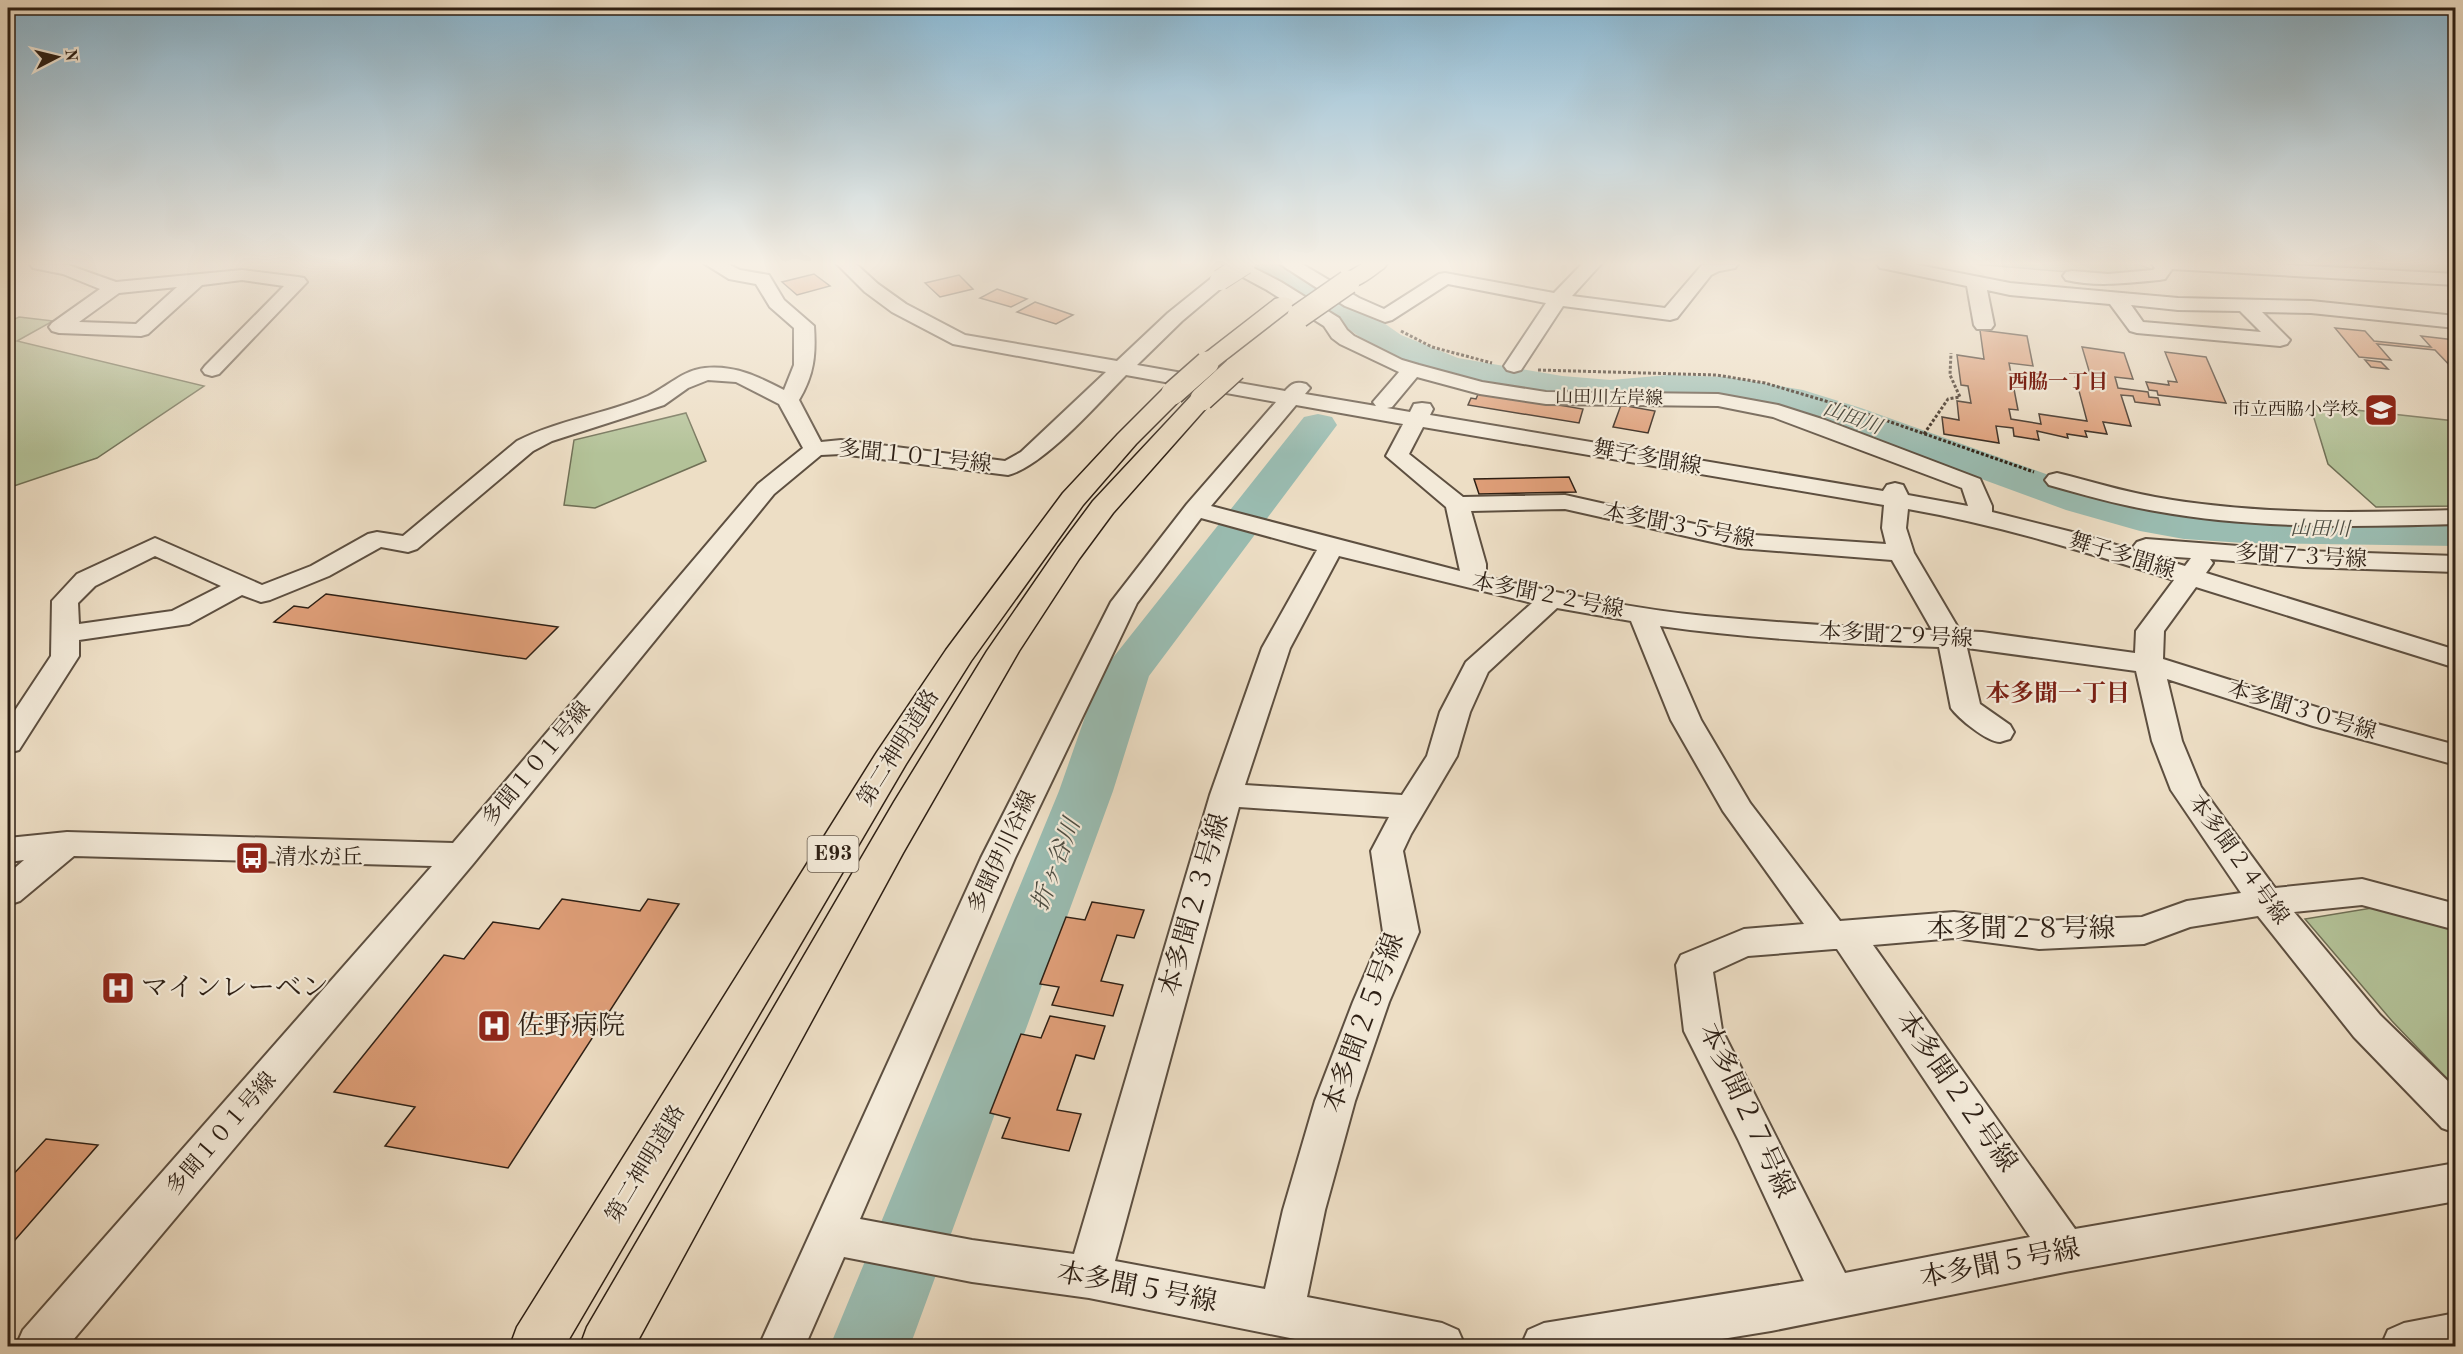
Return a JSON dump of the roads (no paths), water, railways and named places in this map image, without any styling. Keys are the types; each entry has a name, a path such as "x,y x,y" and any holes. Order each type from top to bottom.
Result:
{"highway":[{"name":"第二神明道路","path":"536,1347 884,770 957,657 1019,569 1073,499 1127,439 1269,327"},
{"name":"第二神明道路","path":"606,1347 932,769 994,664 1053,576 1104,507 1155,447 1194,385 1235,369 1275,327"}],"street":[{"path":"64,327 141,330 144,327"},
{"path":"212,370 254,327"},
{"path":"788,400 802,379 806,360 804,327"},
{"name":"舞子多聞線","path":"928,327 960,340 1125,364 1896,495 2146,547 2195,570 2456,659"},
{"name":"舞子多聞線","path":"965,327 992,337 1125,364"},
{"path":"1125,364 1165,327"},
{"name":"山田川左岸線","path":"1335,327 1347,340 1395,364 1480,388 1546,398 1718,400 1778,412 1972,484 1980,512"},
{"path":"1347,340 1367,327"},
{"path":"1514,366 1539,327"},
{"path":"2139,327 2280,340 2267,327"},
{"name":"多聞１０１号線","path":"39,1347 461,855 766,489 815,449 841,447 1008,468 1029,458 1125,364"},
{"path":"1384,402 1412,369"},
{"path":"65,634 179,618 252,590 320,571 377,540 408,543 525,446 544,436 656,400 681,384 706,374 740,376 788,400 805,435 815,449"},
{"name":"舞子多聞線","path":"1294,393 1384,402 1419,414"},
{"name":"多聞伊川谷線","path":"782,1347 998,858 1124,602 1196,510 1294,393"},
{"path":"1419,414 1397,456 1458,504 1473,564 1473,582"},
{"path":"2057,480 2142,502 2215,513 2279,519 2456,517"},
{"path":"1896,495 1894,528 1901,553 1951,639 1966,708 1999,732"},
{"name":"本多聞３５号線","path":"1458,504 1565,502 1739,541 1901,553"},
{"name":"本多聞２２号線","path":"1196,510 1473,582 1550,600 1642,615 1686,720 1739,811 1839,935 2065,1251"},
{"name":"舞子多聞線","path":"1980,512 2067,538 2456,639"},
{"path":"8,743 65,656 65,601 86,580 155,546 252,590"},
{"name":"本多聞２３号線","path":"1089,1277 1226,795 1276,648 1332,546"},
{"name":"多聞７３号線","path":"2146,547 2304,559 2456,564"},
{"name":"本多聞２４号線","path":"2195,570 2151,631 2149,664 2167,741 2187,790 2266,902 2367,1026 2456,1116"},
{"name":"本多聞２５号線","path":"1281,1316 1304,1210 1335,1101 1371,1002 1401,932 1387,851 1395,833 1442,756 1455,712 1476,668 1550,600"},
{"name":"本多聞２９号線","path":"1642,615 1704,624 1876,637 1982,640 2149,664"},
{"name":"本多聞３０号線","path":"2149,664 2323,719 2456,755"},
{"path":"1226,795 1411,807"},
{"path":"8,850 67,844 461,855"},
{"path":"8,892 67,844"},
{"name":"本多聞２８号線","path":"1839,935 1954,925 2039,935 2144,930 2187,914 2266,902 2362,892 2456,917"},
{"name":"本多聞２７号線","path":"1834,1297 1703,1031 1694,965 1743,943 1839,935"},
{"name":"本多聞５号線","path":"1544,1347 1675,1336 1834,1297 2065,1251 2456,1182"},
{"name":"本多聞５号線","path":"832,1234 972,1260 1089,1277 1442,1347"}],"waterway":[{"name":"山田川","path":"1368,327 1389,342 1449,367 1562,387 1611,391 1668,386 1726,388 1803,401 2081,501 2140,518 2184,526 2244,530 2456,533"},
{"name":"折ヶ谷川","path":"870,1346 1086,791 1125,674 1318,425"}],"place":[{"name":"市立西脇小学校","path":"2381,410"},
{"name":"清水が丘","path":"252,858"},
{"name":"マインレーベン","path":"118,988"},
{"name":"佐野病院","path":"494,1026"}],"district":[{"name":"西脇一丁目","path":"2058,383"},
{"name":"本多聞一丁目","path":"2058,695"}]}
